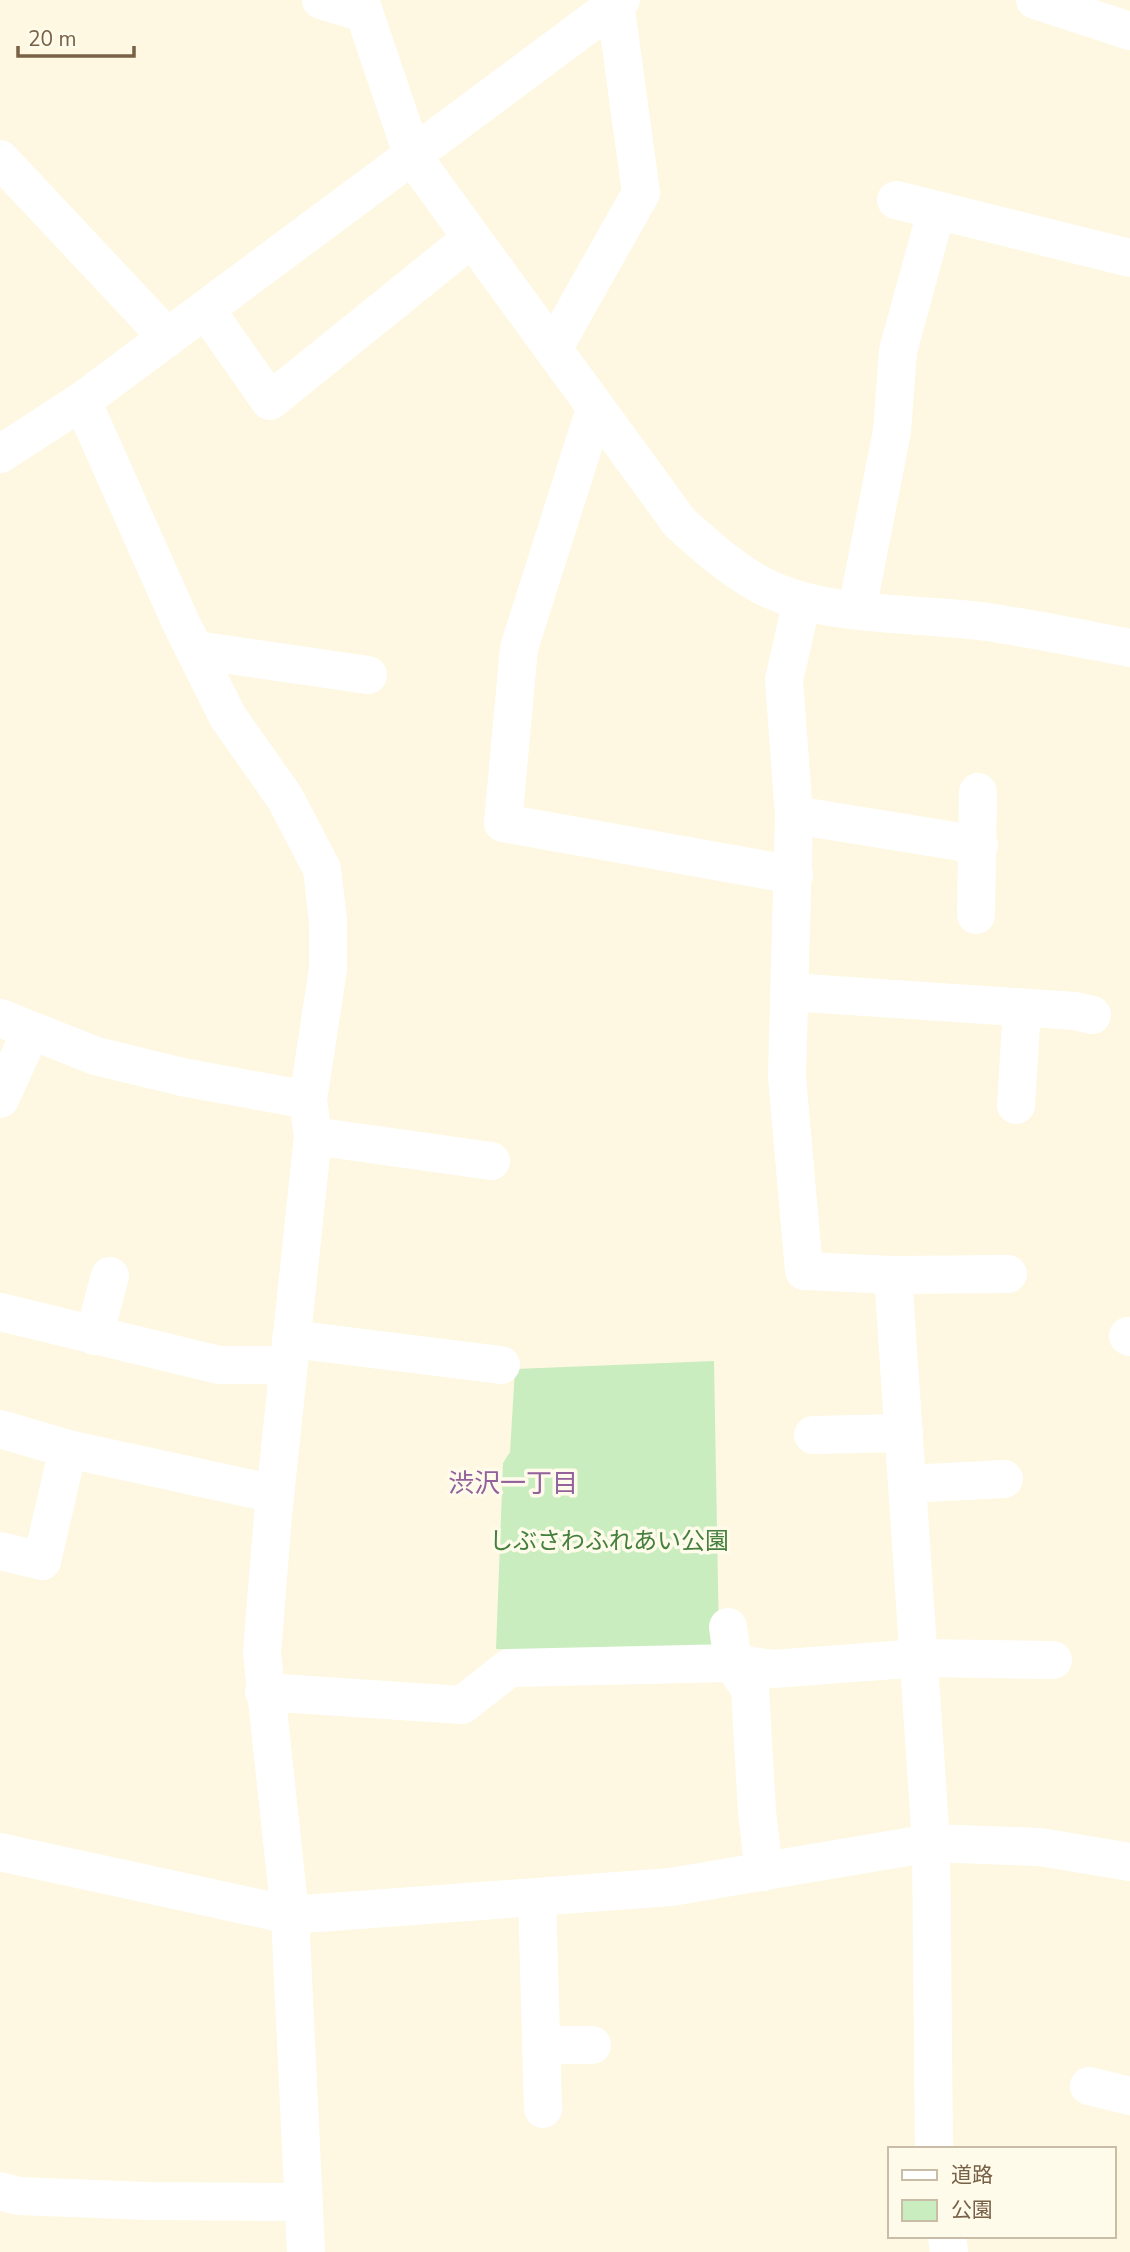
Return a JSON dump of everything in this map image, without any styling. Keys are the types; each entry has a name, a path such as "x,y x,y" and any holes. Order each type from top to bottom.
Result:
{"street":[{"path":"321,0 362,6 413,157 680,523 729,566 763,586 802,601 858,610 987,622 1130,648"},
{"path":"1035,0 1130,30"},
{"path":"2,451 82,401 618,2"},
{"path":"553,349 641,193 618,2"},
{"path":"0,159 168,338"},
{"path":"896,200 1130,258"},
{"path":"858,610 892,431 898,351 936,212"},
{"path":"206,310 270,401 472,238"},
{"path":"82,401 228,717 285,798 322,869 328,921 328,969 310,1118 261,1653 290,1915 306,2252"},
{"path":"595,409 519,648 503,823 794,875"},
{"path":"802,601 784,680 794,815 787,1077 804,1271 892,1275 1008,1274"},
{"path":"196,650 368,676"},
{"path":"976,915 978,792"},
{"path":"794,815 979,845"},
{"path":"790,992 1092,1015"},
{"path":"1016,1105 1022,1008"},
{"path":"0,1099 15,1024 96,1056 182,1077 310,1118 491,1161"},
{"path":"892,1275 920,1658 930,1843 934,2147"},
{"path":"94,1336 110,1276"},
{"path":"0,1312 219,1366 290,1352 501,1365"},
{"path":"0,1429 68,1449 275,1494"},
{"path":"813,1435 904,1433"},
{"path":"0,1552 42,1561 68,1449"},
{"path":"908,1484 1004,1479"},
{"path":"264,1692 462,1705 509,1668 585,1681 730,1645 774,1669 920,1658 1053,1661"},
{"path":"730,1645 750,1689 757,1812 764,1872"},
{"path":"0,1852 290,1915 671,1887 930,1843 1040,1847 1130,1863"},
{"path":"537,1897 543,2109"},
{"path":"541,2045 592,2045"},
{"path":"1089,2086 1130,2096"},
{"path":"0,2191 18,2196 149,2201 304,2202"}],"green space":[{"name":"しぶさわふれあい公園","path":"714,1361 719,1639 707,1651 496,1649 503,1463 510,1452 515,1369"}],"district":[{"name":"渋沢一丁目","path":"513,1483"}]}
